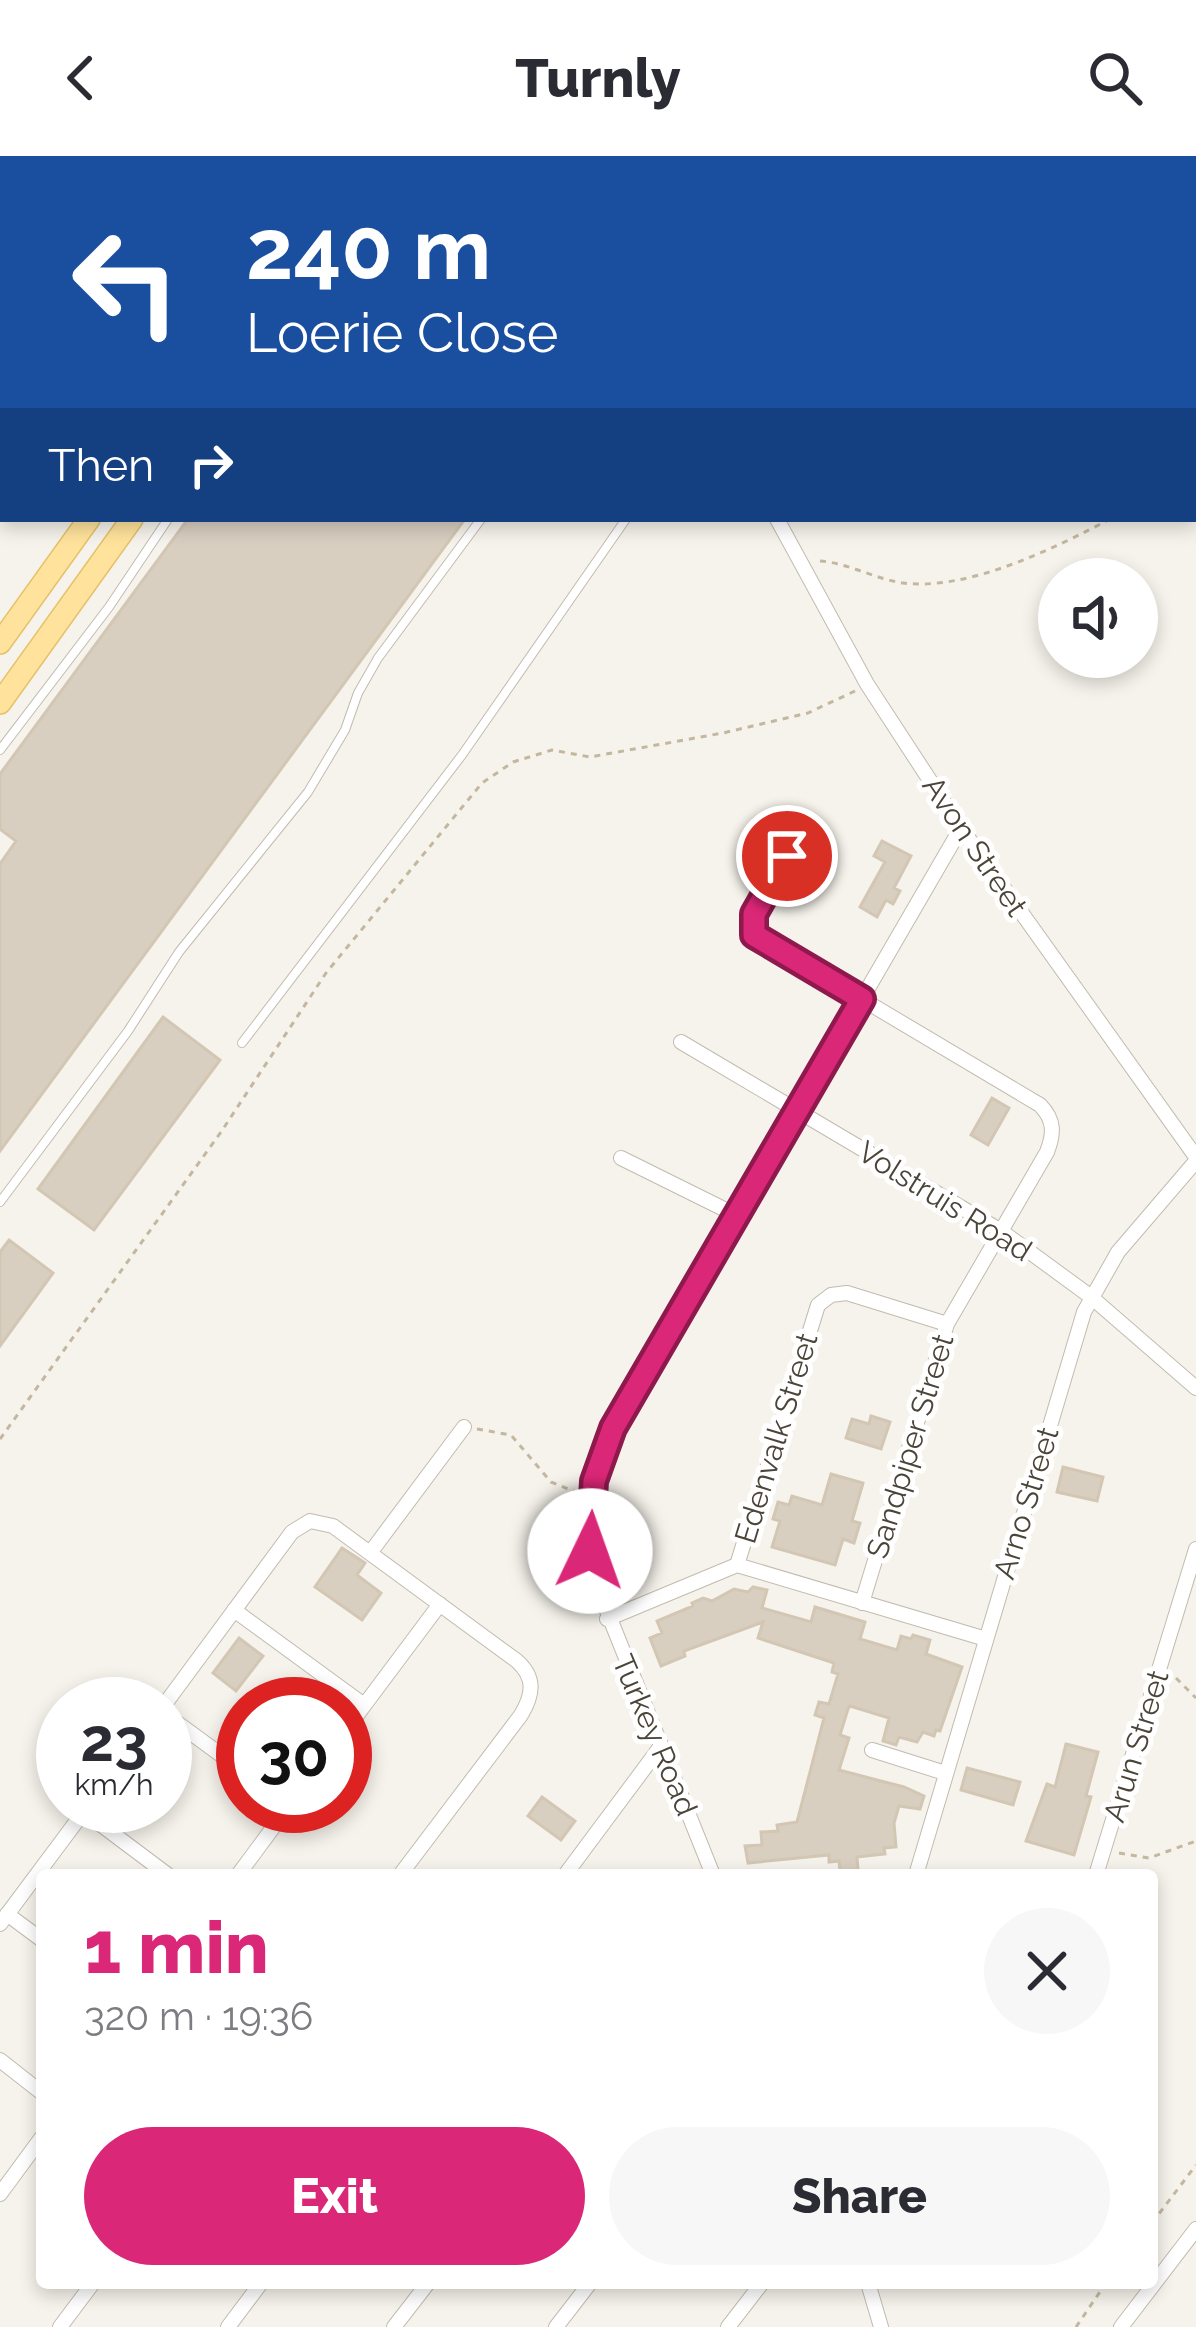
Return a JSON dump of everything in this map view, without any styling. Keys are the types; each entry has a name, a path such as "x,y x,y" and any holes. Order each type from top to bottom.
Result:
{"main road":[{"path":"0,643 87,522"},
{"path":"0,703 130,522"},
{"path":"26,607 53,629"}],"street":[{"name":"Avon Street","path":"779,522 867,685 961,828 1196,1159"},
{"name":"Turkey Road","path":"711,1869 607,1619 590,1551 593,1493 613,1428 961,828"},
{"path":"812,829 787,856 751,928 759,941 862,999"},
{"name":"Sandpiper Street","path":"862,999 1048,1112 1053,1132 1047,1152 947,1324 862,1603"},
{"name":"Volstruis Road","path":"681,1042 1001,1231 1090,1296 1196,1388"},
{"path":"621,1158 734,1214"},
{"name":"Arno Street","path":"918,1869 1090,1296 1138,1226 1196,1159"},
{"name":"Edenvalk Street","path":"737,1565 818,1305 838,1292 848,1293 947,1324"},
{"path":"370,1553 464,1427"},
{"path":"185,1677 292,1532 310,1521 333,1526 523,1666 532,1693 521,1715 405,1869"},
{"name":"Arun Street","path":"1098,1869 1196,1549"},
{"path":"607,1619 737,1565 986,1639"},
{"path":"372,1694 440,1604"},
{"path":"234,1610 326,1677"},
{"path":"569,1869 661,1746"},
{"path":"872,1750 945,1773"},
{"path":"41,1869 68,1833"},
{"path":"116,1833 161,1869"},
{"path":"242,1869 269,1833"},
{"path":"36,1876 4,1919 36,1937"},
{"path":"0,2060 36,2088"},
{"path":"0,2194 36,2146"},
{"path":"1158,2278 1196,2229"},
{"path":"60,2327 89,2289"},
{"path":"228,2327 256,2289"},
{"path":"394,2327 423,2289"},
{"path":"556,2327 585,2289"},
{"path":"728,2327 757,2289"},
{"path":"870,2289 880,2327"},
{"path":"1120,2327 1149,2289"}],"lane":[{"path":"0,750 110,607 167,522"},
{"path":"0,1202 128,1031 178,952 308,792 345,730 378,658 480,522"},
{"path":"242,1043 462,755 624,522"}],"path":[{"path":"800,561 828,562 902,583 942,584 1033,559 1104,522"},
{"path":"0,1439 221,1132 326,973 482,783 513,762 552,750 590,757 723,733 808,713 867,685"},
{"path":"464,1427 511,1435 551,1482 593,1493"},
{"path":"1161,1664 1196,1698"},
{"path":"1105,1850 1149,1858 1196,1840"},
{"path":"1158,2215 1196,2165"},
{"path":"1076,2327 1102,2289"}],"building":[{"path":"186,522 463,522 0,1151 0,864 16,841 0,829 0,774"},
{"path":"882,841 911,856 894,888 900,891 893,904 886,900 877,917 860,907 885,862 874,856"},
{"path":"163,1017 220,1060 94,1230 38,1189"},
{"path":"992,1098 1009,1108 988,1145 971,1135"},
{"path":"9,1240 53,1273 0,1346 0,1252"},
{"path":"871,1416 890,1422 881,1449 846,1438 852,1419 869,1424"},
{"path":"1063,1467 1103,1477 1097,1501 1057,1492"},
{"path":"831,1474 863,1483 852,1521 860,1523 854,1543 843,1539 835,1565 772,1547 780,1521 773,1519 778,1502 789,1505 792,1496 822,1505"},
{"path":"342,1548 365,1563 357,1575 381,1593 362,1620 315,1587"},
{"path":"753,1587 767,1590 762,1608 811,1622 815,1607 865,1622 860,1639 897,1650 901,1636 930,1640 926,1654 962,1667 940,1731 934,1736 923,1732 917,1742 899,1737 896,1745 883,1741 889,1718 848,1709 840,1735 849,1738 839,1770 924,1796 920,1809 899,1806 894,1823 896,1847 884,1848 885,1854 857,1857 858,1869 840,1869 839,1861 829,1862 829,1855 748,1863 745,1846 762,1845 761,1832 797,1822 824,1718 815,1715 819,1702 829,1704 838,1674 832,1672 834,1663 758,1638 763,1622 684,1651 685,1656 661,1666 650,1638 662,1633 657,1621 703,1598 712,1601 734,1589 748,1592"},
{"path":"239,1638 263,1656 247,1677 213,1673"},
{"path":"1066,1744 1098,1752 1074,1855 1026,1841 1047,1784 1055,1787"},
{"path":"967,1768 1020,1782 1013,1805 961,1790"},
{"path":"542,1797 575,1821 561,1840 528,1816"}],"route":[{"path":"590,1551 594,1481 613,1428 862,999 754,935 754,914 787,856"}]}
